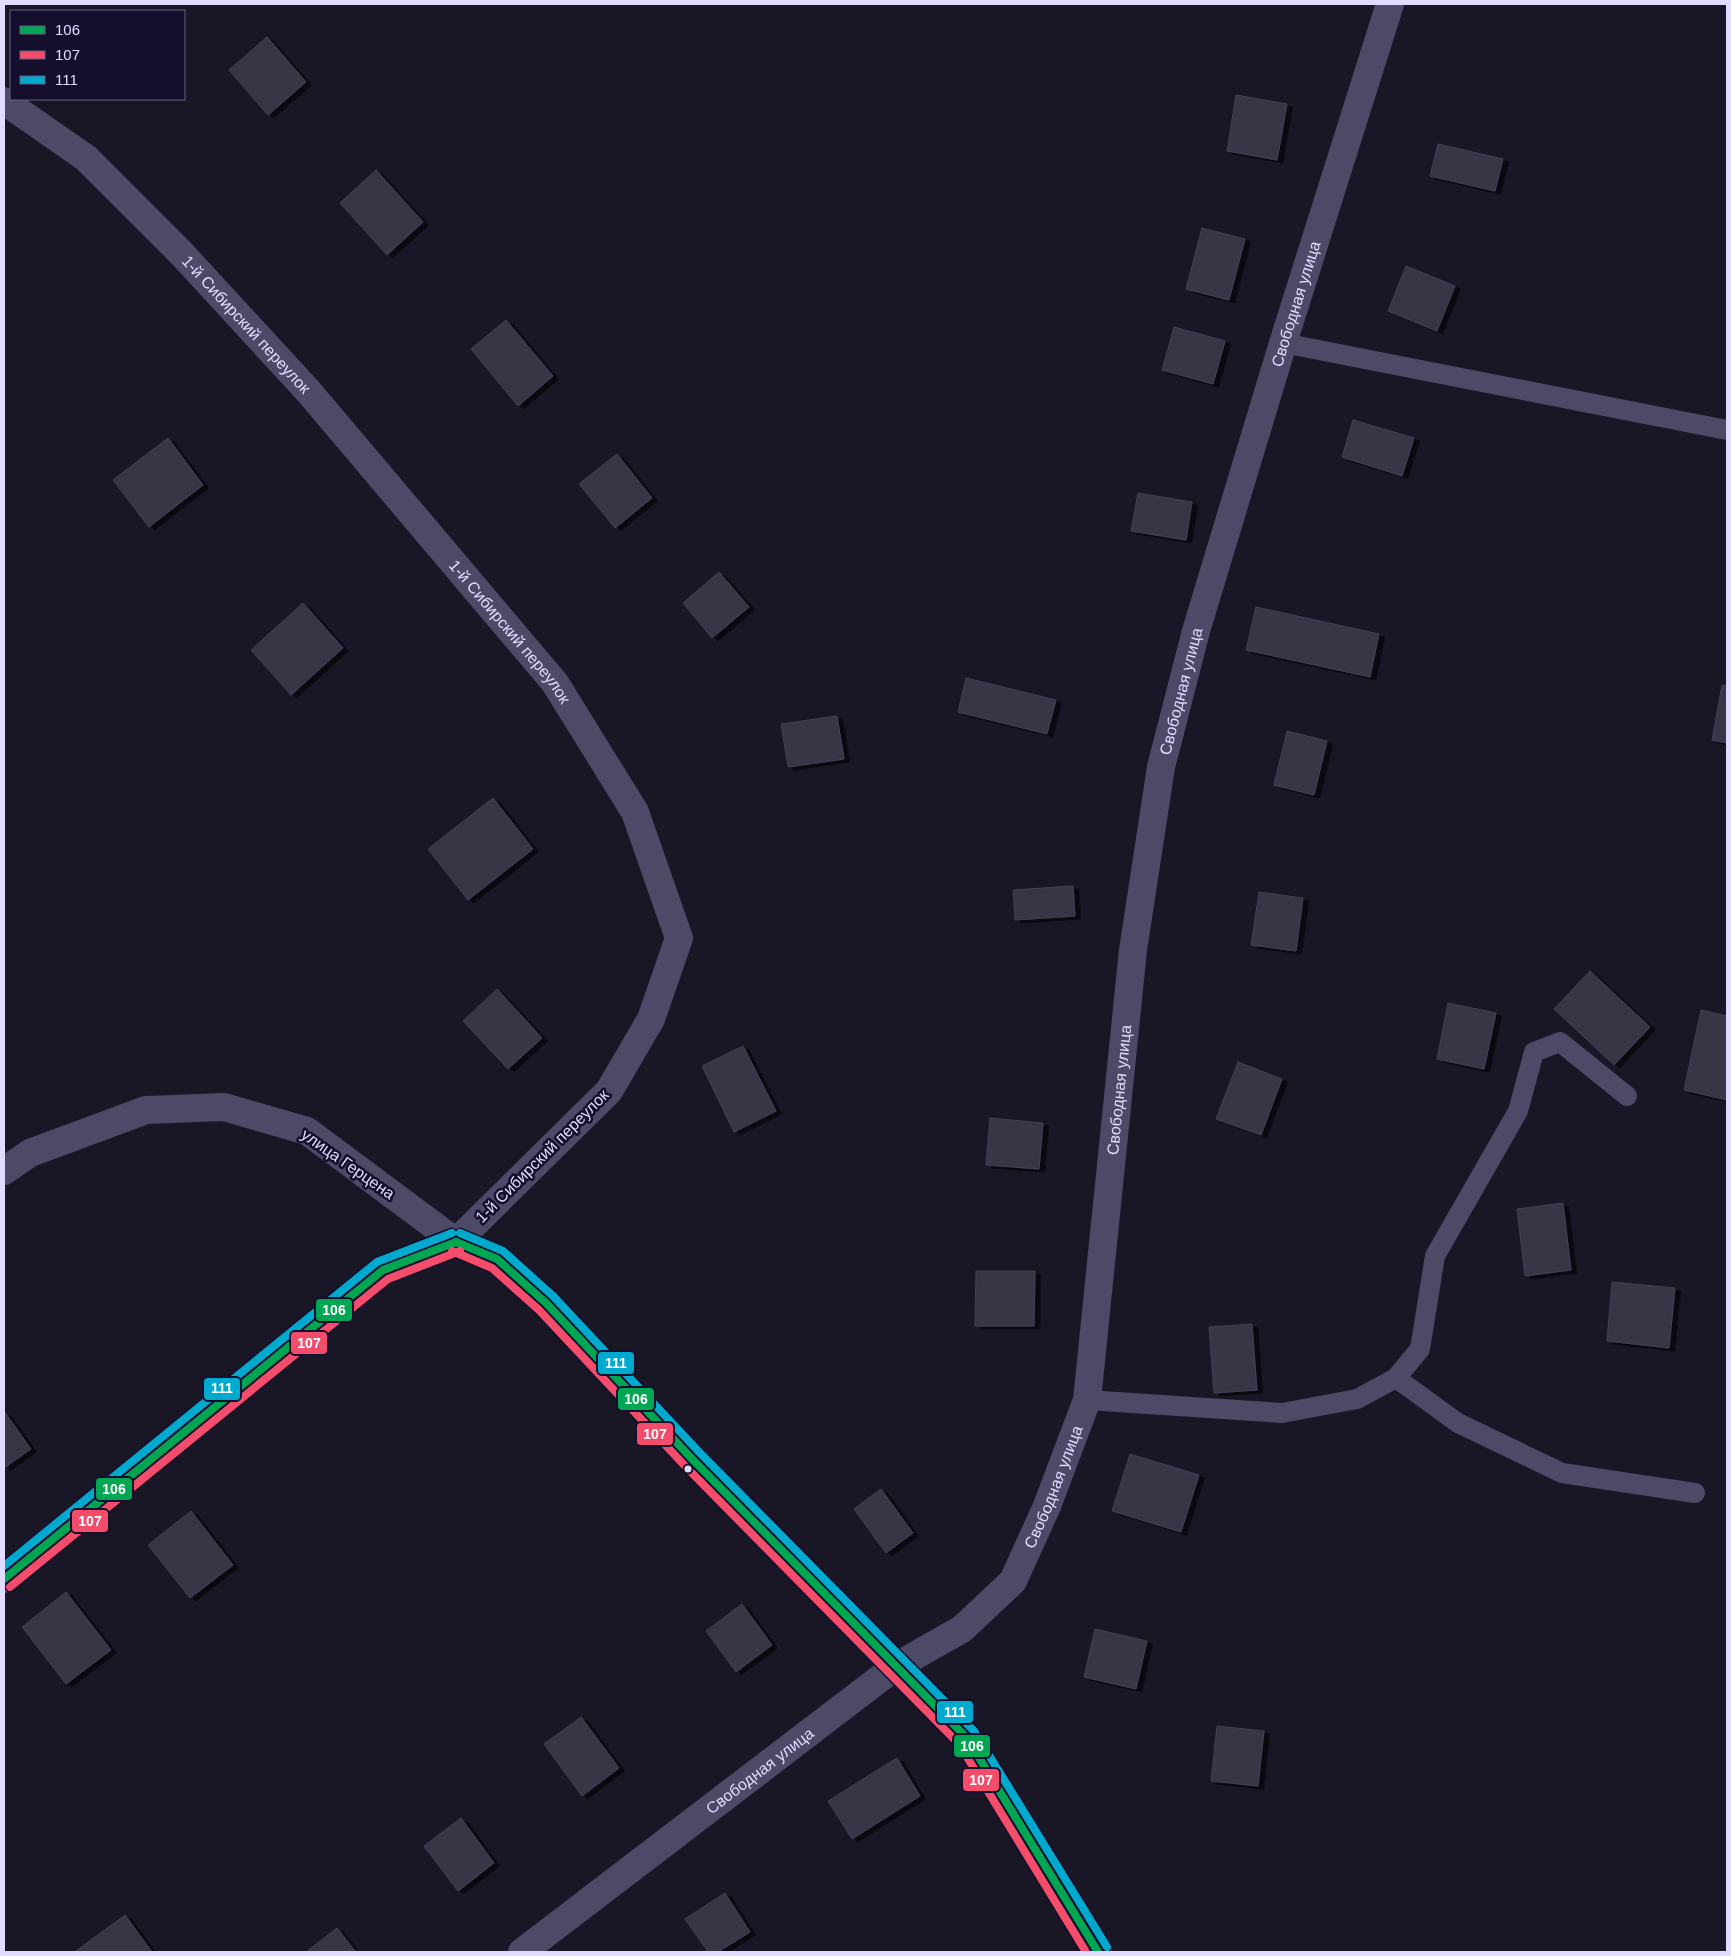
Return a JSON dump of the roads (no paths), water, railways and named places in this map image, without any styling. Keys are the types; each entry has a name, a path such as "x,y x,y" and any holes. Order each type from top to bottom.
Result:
{"street":[{"name":"Свободная улица","path":"522,1952 895,1667 962,1629 1013,1581 1047,1506 1087,1400 1133,950 1161,766 1196,632 1283,343 1390,4"},
{"name":"1-й Сибирский переулок","path":"4,101 86,158 182,254 309,392 555,683 635,812 679,938 651,1019 609,1091 456,1242"},
{"name":"улица Герцена","path":"4,1171 30,1153 146,1110 224,1107 306,1131 456,1242"},
{"path":"4,1579 383,1270 456,1242 497,1259 546,1303 694,1460 895,1667 967,1738 1098,1952"}],"lane":[{"path":"1283,343 1727,430"},
{"path":"1087,1400 1282,1414 1357,1400 1396,1378 1420,1349 1435,1256 1518,1111 1534,1052 1560,1042 1627,1096"},
{"path":"1396,1378 1458,1423 1562,1473 1695,1493"}]}
